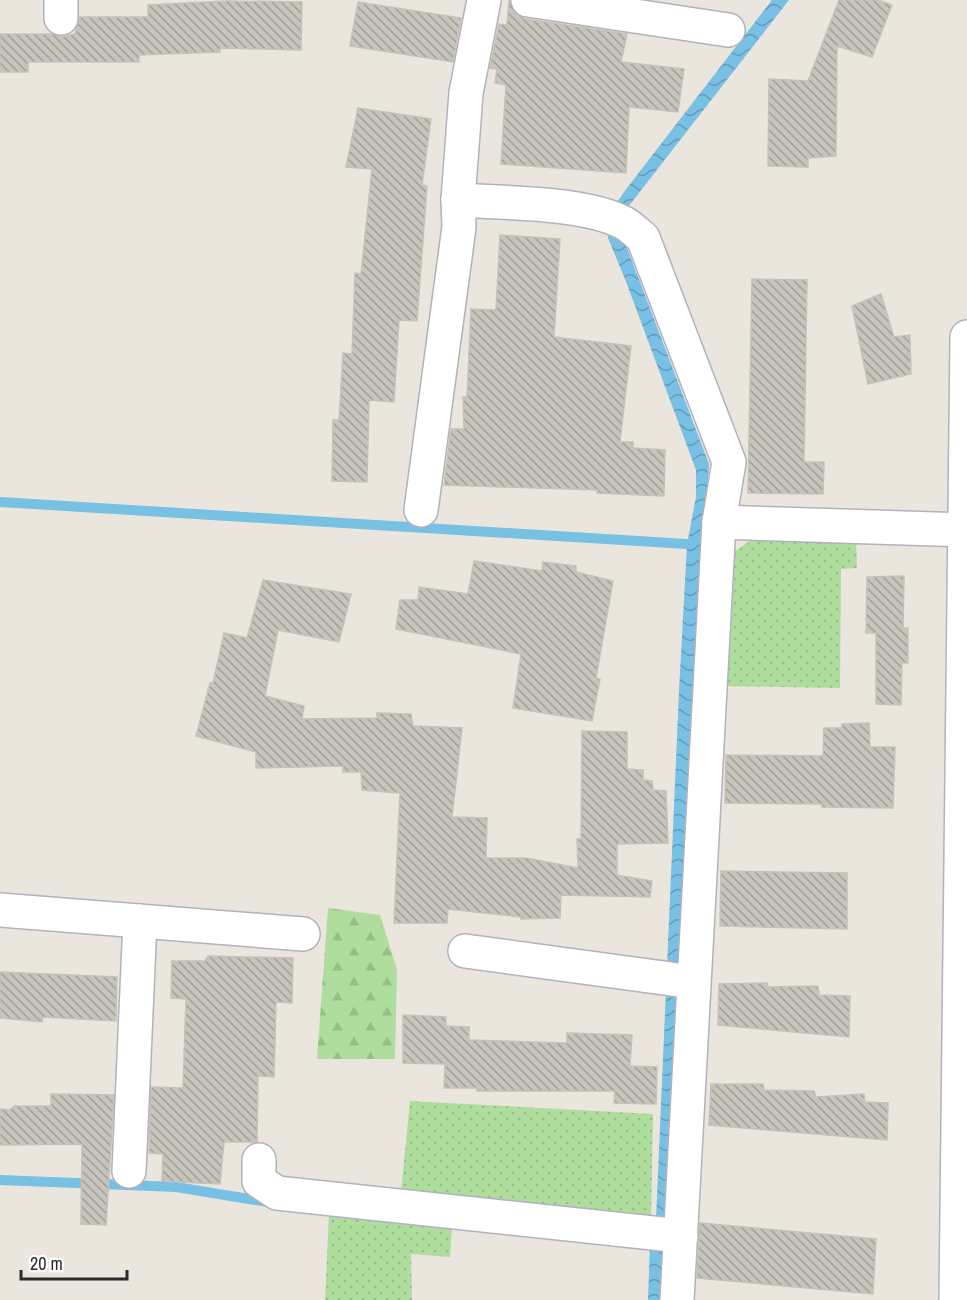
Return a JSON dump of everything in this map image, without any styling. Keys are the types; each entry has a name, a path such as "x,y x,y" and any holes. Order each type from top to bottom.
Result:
{"street":[{"path":"421,510 459,227 458,200 466,93 484,0"},
{"path":"528,0 728,30"},
{"path":"458,200 560,208 615,220 642,238 729,462 719,522 682,981 667,1235 677,1300"},
{"path":"956,1300 967,337"},
{"path":"719,522 966,530"},
{"path":"0,910 303,934"},
{"path":"129,1171 140,921"},
{"path":"465,951 682,981"},
{"path":"259,1161 259,1181 277,1193 667,1235"}],"green space":[{"path":"763,532 856,537 857,568 841,569 840,688 720,686 728,556"},
{"path":"328,908 380,915 397,969 395,1059 317,1059"},
{"path":"410,1101 653,1114 651,1221 401,1191"},
{"path":"329,1214 452,1227 450,1257 411,1254 412,1300 325,1300"}],"water":[{"path":"772,0 789,0 628,207 623,222 624,240 709,464 662,1300 648,1300 650,1243 656,1219 687,544 696,497 696,470 608,238 607,227 613,208 627,188"}],"building":[{"path":"509,0 516,14 525,19 627,34 621,62 684,69 678,112 629,107 626,173 501,164 506,85 495,83 497,69 490,68 499,24 507,25"},
{"path":"839,0 878,0 892,5 872,57 837,46 836,156 808,158 808,167 768,166 769,79 808,81"},
{"path":"227,1 302,2 301,50 220,48 220,52 139,55 139,62 28,62 28,72 0,72 0,34 51,34 62,37 75,34 80,17 148,17 148,5"},
{"path":"358,2 461,18 453,62 350,46"},
{"path":"358,108 431,119 422,185 427,186 417,321 399,320 394,402 369,400 367,482 332,481 333,420 339,420 343,353 352,354 355,273 361,274 372,169 346,167"},
{"path":"500,235 560,239 554,337 631,346 620,442 633,442 633,448 665,450 664,496 597,493 598,490 444,485 451,429 464,429 463,397 467,397 471,309 496,310"},
{"path":"752,279 807,280 804,462 824,462 823,494 748,493"},
{"path":"881,294 894,337 910,335 911,374 868,384 852,306"},
{"path":"474,561 542,571 543,562 576,566 576,572 613,581 596,678 600,679 592,721 513,708 521,654 396,629 400,600 418,600 419,587 468,594"},
{"path":"904,576 903,628 908,628 908,663 902,663 901,705 876,704 876,633 866,633 867,577"},
{"path":"263,580 351,594 339,642 278,630 265,696 304,706 302,719 377,718 377,713 411,714 413,726 462,728 452,817 487,818 486,858 526,858 578,868 577,839 581,839 582,731 627,732 627,769 643,770 643,780 652,781 653,790 666,791 668,843 617,844 617,875 652,881 650,897 561,895 560,918 521,919 521,917 448,909 447,923 394,923 400,793 362,790 361,772 343,772 343,766 256,768 256,752 196,736 210,683 213,683 224,633 247,638"},
{"path":"869,723 870,747 895,747 893,808 822,807 822,804 725,803 726,755 823,756 824,728 842,728 842,724"},
{"path":"721,871 847,873 847,929 720,926"},
{"path":"208,956 293,958 292,1003 276,1002 274,1077 258,1076 257,1142 224,1142 220,1184 162,1181 163,1154 149,1153 151,1087 183,1088 186,999 171,998 172,961 205,961"},
{"path":"0,972 117,977 116,1021 43,1017 42,1022 0,1018"},
{"path":"767,983 768,987 818,986 819,995 850,996 849,1037 718,1025 719,984"},
{"path":"403,1015 446,1017 446,1026 469,1027 469,1040 567,1043 567,1033 632,1035 630,1066 657,1067 656,1104 614,1103 615,1091 477,1091 477,1088 444,1088 445,1064 403,1063"},
{"path":"711,1084 763,1084 764,1090 814,1091 816,1097 864,1094 865,1102 888,1103 887,1140 709,1125"},
{"path":"51,1094 114,1095 106,1225 81,1224 82,1144 0,1145 0,1109 10,1110 14,1106 51,1106"},
{"path":"700,1223 876,1239 873,1294 697,1278"}],"waterway":[{"path":"0,502 687,544"},
{"path":"0,1180 176,1187 274,1203"}]}
